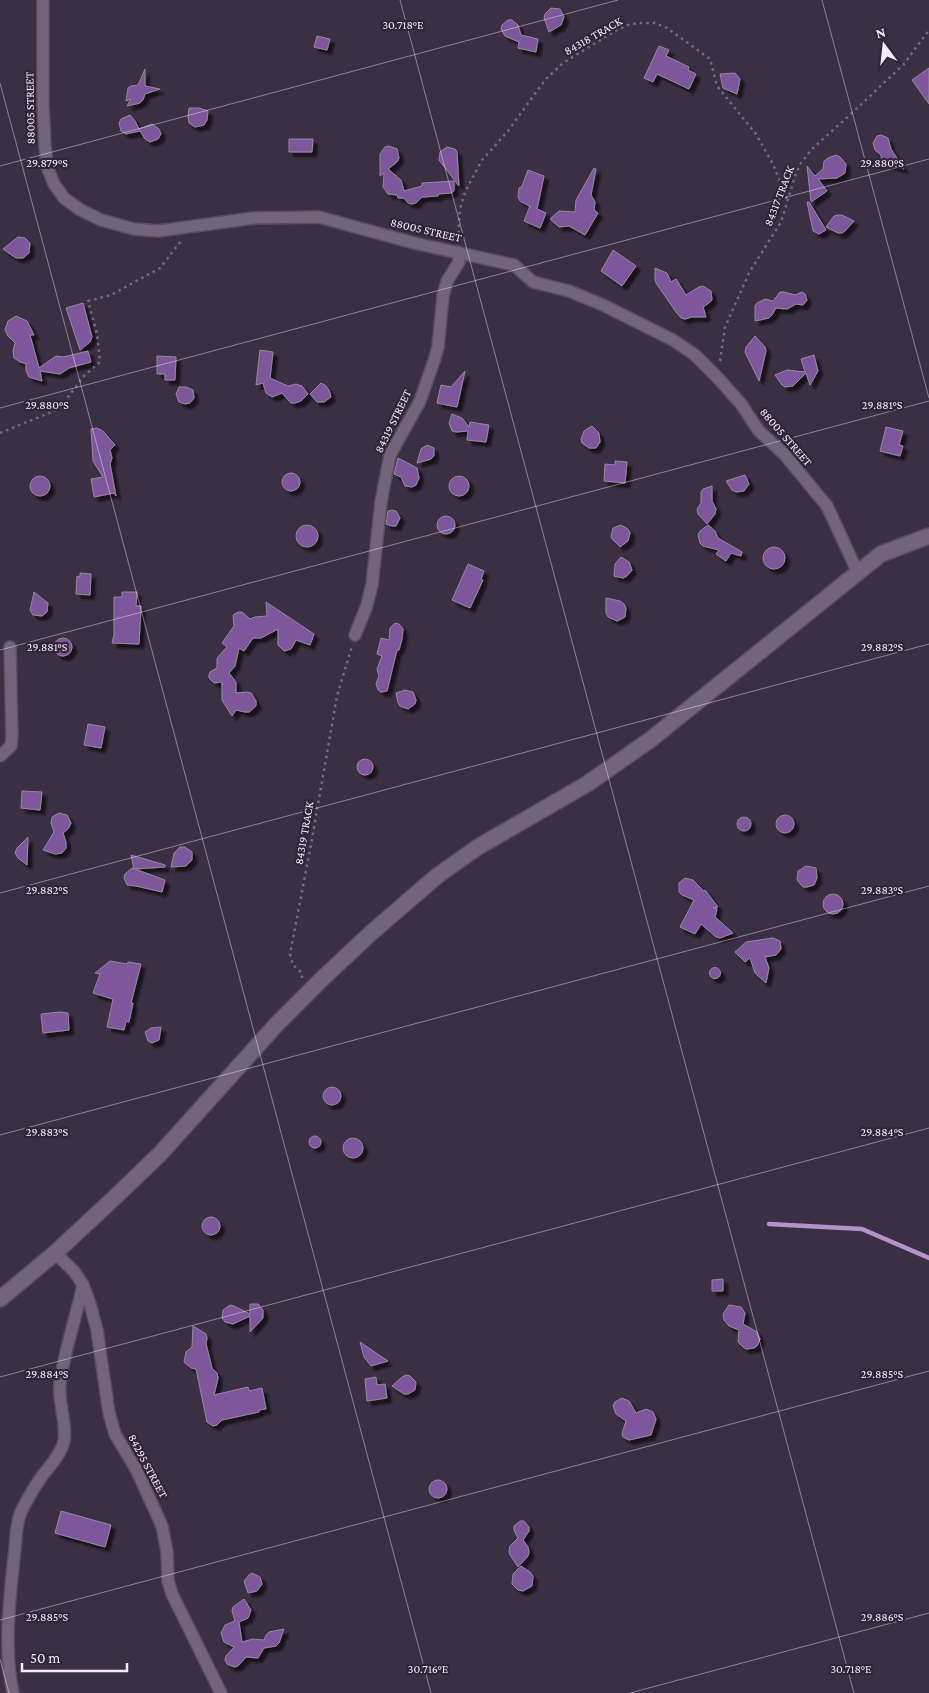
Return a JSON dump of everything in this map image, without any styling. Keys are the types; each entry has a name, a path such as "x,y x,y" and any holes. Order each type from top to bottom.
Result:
{"street":[{"name":"88005 STREET","path":"43,0 43,104 48,169 54,184 64,198 79,209 101,220 134,229 150,230 190,228 254,218 319,217 414,243 514,265 533,282 568,291 603,305 673,340 694,355 718,378 741,404 759,431 784,454 827,506 858,572"},
{"name":"84319 STREET","path":"355,635 366,608 372,585 381,502 390,455 420,401 434,361 438,347 446,281 459,262 458,252"},
{"path":"0,1299 55,1253 160,1154 276,1025 371,933 437,876 478,847 587,784 635,751 698,703 881,554 929,536"},
{"path":"0,756 11,746 12,737 10,647"},
{"name":"84295 STREET","path":"55,1253 74,1271 83,1285 96,1330 115,1434 137,1471 162,1526 167,1552 168,1581 172,1594 221,1693"},
{"path":"13,1693 8,1670 8,1647 12,1577 19,1515 64,1442 60,1402 62,1366 83,1285"}],"path":[{"name":"84318 TRACK","path":"458,252 460,209 465,192 482,160 508,131 544,80 554,71 616,30 638,23 655,23 667,28 710,59 717,86 756,134 773,164 788,202"},
{"name":"84317 TRACK","path":"718,378 724,327 749,273 781,222 796,173 802,163 813,148 904,64 929,30"},
{"path":"0,433 58,409 84,376 100,362 97,334 88,300 111,295 160,268 190,228"},
{"name":"84319 TRACK","path":"300,983 302,976 293,965 290,954 337,696 355,635"}],"building":[{"path":"551,8 560,9 564,17 561,25 549,32 544,18"},
{"path":"508,20 512,20 518,25 521,35 538,39 536,52 518,48 519,42 505,36 501,29 502,25"},
{"path":"317,36 330,39 327,50 314,47"},
{"path":"659,46 669,50 666,56 689,67 688,70 696,74 689,89 657,74 653,82 644,78"},
{"path":"929,68 929,104 912,80"},
{"path":"145,69 145,86 160,89 145,94 140,103 127,106 131,99 126,101 128,88 138,85"},
{"path":"735,73 740,79 737,94 723,88 720,74"},
{"path":"189,108 199,108 208,111 207,120 204,125 195,127 189,123"},
{"path":"130,115 140,131 126,134 121,131 119,123 121,119"},
{"path":"152,124 159,129 161,134 158,139 150,142 145,139 139,129"},
{"path":"881,135 888,138 891,149 904,169 882,163 881,155 875,150 873,143 877,136"},
{"path":"289,139 313,139 312,152 289,152"},
{"path":"389,146 397,149 399,158 388,169 401,180 404,191 422,186 422,183 454,181 454,191 438,194 438,196 422,197 412,204 408,203 404,198 398,198 397,195 388,194 383,187 384,173 380,176 380,154 385,147"},
{"path":"447,147 455,149 457,152 459,186 439,160 440,152"},
{"path":"836,155 846,164 845,173 837,178 818,179 827,191 811,202 807,166 815,176 823,169 824,161"},
{"path":"594,168 596,169 591,195 595,202 594,210 598,213 585,235 569,226 559,227 550,219 559,211 575,212 576,200"},
{"path":"528,170 544,176 537,209 546,213 540,228 524,221 530,206 520,201 518,197 519,188 522,186"},
{"path":"807,202 809,202 826,230 819,234 813,231"},
{"path":"838,215 854,221 842,233 826,227 834,216"},
{"path":"18,237 25,238 30,243 29,253 23,258 16,258 3,249"},
{"path":"613,250 636,266 622,286 601,271"},
{"path":"655,268 667,273 671,282 676,279 686,295 703,286 711,291 712,300 703,307 706,317 681,318 656,283"},
{"path":"780,292 795,295 802,292 807,300 803,305 796,304 787,309 776,308 769,318 755,321 755,306 757,303 765,299 773,301"},
{"path":"83,303 92,337 90,342 80,350 66,308"},
{"path":"16,316 27,321 34,335 30,335 39,368 56,356 63,357 88,351 91,362 69,368 60,374 40,371 42,381 29,377 26,371 26,364 14,358 15,343 5,330 8,321"},
{"path":"755,336 765,347 766,351 759,381 745,352 746,347"},
{"path":"260,350 273,352 270,378 288,386 296,384 302,386 308,394 301,401 291,403 282,393 272,397 266,393 263,383 256,385"},
{"path":"814,355 818,371 810,385 806,373 793,386 785,387 782,385 775,375 787,370 805,372 801,359"},
{"path":"157,356 176,357 175,380 165,380 165,374 157,374"},
{"path":"465,371 457,407 437,403 441,385 451,387"},
{"path":"321,383 329,390 331,397 324,402 317,402 310,394"},
{"path":"179,387 193,390 194,398 190,403 179,402 176,394"},
{"path":"452,414 462,418 469,427 470,422 489,425 486,442 467,440 468,431 452,431 449,423"},
{"path":"592,426 599,433 600,442 596,448 589,448 582,443 581,439 584,431"},
{"path":"886,427 903,431 899,445 903,446 900,456 880,451"},
{"path":"97,428 103,431 115,445 110,450 112,458 110,464 116,496 114,493 94,497 91,479 103,477 93,461 91,429"},
{"path":"427,445 434,448 434,456 431,459 417,463 421,449"},
{"path":"398,458 417,468 419,478 416,485 412,487 405,486 401,477 394,474"},
{"path":"615,461 627,462 625,483 604,481 605,464 615,465"},
{"path":"291,473 297,476 300,482 297,488 291,491 285,488 282,482 285,476"},
{"path":"745,475 749,484 744,491 736,492 732,490 726,481"},
{"path":"40,476 47,479 50,486 47,493 40,496 33,493 30,486 33,479"},
{"path":"459,476 466,479 469,486 466,493 459,496 452,493 449,486 452,479"},
{"path":"712,486 712,501 716,509 715,514 707,524 698,514 697,509 701,503 701,492 703,489"},
{"path":"388,511 396,511 400,518 396,526 386,524"},
{"path":"446,516 452,519 455,525 452,531 446,534 440,531 437,525 440,519"},
{"path":"307,525 315,528 318,536 315,544 307,547 299,544 296,536 299,528"},
{"path":"621,525 628,529 630,533 628,541 620,547 611,537 613,528"},
{"path":"708,525 715,531 718,538 742,552 741,556 731,553 726,561 716,554 719,550 703,546 698,535"},
{"path":"774,547 782,550 785,558 782,566 774,569 766,566 763,558 766,550"},
{"path":"621,557 629,562 632,570 623,578 614,576 615,564"},
{"path":"468,564 484,571 481,579 483,580 470,608 452,600"},
{"path":"80,573 91,574 90,595 76,594 77,576 80,577"},
{"path":"34,592 48,603 47,612 42,616 33,615 30,610"},
{"path":"122,592 137,592 136,606 141,606 139,644 112,643 114,635 114,597 122,597"},
{"path":"606,598 620,601 624,604 626,608 625,617 617,621 608,617 606,613"},
{"path":"266,602 314,634 310,645 296,640 291,649 284,651 278,645 278,629 261,638 253,638 244,651 239,648 235,666 229,673 236,682 236,693 251,693 256,701 256,706 249,712 236,710 232,716 222,700 222,682 214,683 209,678 209,675 210,672 217,668 217,658 227,647 222,643 234,626 233,615 242,612 250,619 267,616"},
{"path":"395,623 399,624 403,629 402,639 399,650 397,650 387,691 381,692 376,684 379,676 377,669 382,656 377,654 381,638 389,640 390,628"},
{"path":"63,638 69,641 72,647 69,653 63,656 57,653 54,647 57,641"},
{"path":"405,690 413,692 416,700 415,704 408,709 400,706 396,693"},
{"path":"88,724 105,727 101,748 84,745"},
{"path":"365,759 373,767 365,775 357,767"},
{"path":"22,791 42,792 40,810 21,808"},
{"path":"59,813 67,815 71,823 63,833 66,848 62,853 55,854 43,850 54,832 51,823 52,817"},
{"path":"785,815 791,818 794,824 791,830 785,833 779,830 776,824 779,818"},
{"path":"744,817 749,819 751,824 749,829 744,831 739,829 737,824 739,819"},
{"path":"28,837 27,865 15,853 17,848"},
{"path":"180,847 185,847 192,852 192,860 186,866 171,867 174,853"},
{"path":"131,855 165,865 165,867 134,869"},
{"path":"806,866 816,868 817,878 814,885 803,887 797,880 798,871"},
{"path":"132,868 165,880 162,892 127,885 124,878 125,874"},
{"path":"685,878 693,880 705,890 718,907 713,908 717,909 715,917 733,933 720,938 716,937 701,924 695,934 680,927 694,900 679,892 679,883"},
{"path":"833,894 840,897 843,904 840,911 833,914 826,911 823,904 826,897"},
{"path":"773,938 780,941 781,949 776,955 765,957 769,968 766,983 755,973 750,958 745,962 735,952 746,942"},
{"path":"110,961 141,964 131,1003 133,1003 129,1022 126,1021 124,1030 107,1027 113,999 93,993 100,974 95,973"},
{"path":"715,967 721,973 715,979 709,973"},
{"path":"68,1013 69,1030 43,1033 41,1014"},
{"path":"161,1027 159,1040 152,1043 148,1041 145,1032 151,1028"},
{"path":"328,1087 336,1087 341,1092 339,1103 328,1105 323,1100 323,1092"},
{"path":"313,1136 317,1136 321,1142 317,1148 313,1148 309,1144 309,1140"},
{"path":"353,1138 360,1141 363,1148 360,1155 353,1158 346,1155 343,1148 346,1141"},
{"path":"211,1217 217,1220 220,1226 217,1232 211,1235 205,1232 202,1226 205,1220"},
{"path":"723,1279 723,1291 712,1291 712,1280"},
{"path":"250,1304 258,1304 263,1310 263,1318 250,1332 250,1316 233,1324 225,1322 222,1318 223,1310 230,1305 250,1314"},
{"path":"729,1305 741,1307 745,1313 743,1324 757,1332 760,1339 754,1348 746,1349 743,1347 738,1342 739,1330 729,1326 724,1320 723,1314"},
{"path":"193,1326 206,1334 206,1344 212,1368 217,1373 218,1378 214,1395 248,1387 249,1391 262,1388 266,1409 222,1420 213,1426 207,1422 196,1369 191,1368 184,1362 186,1352 192,1347"},
{"path":"360,1342 388,1361 371,1366 364,1357"},
{"path":"406,1375 416,1382 415,1390 404,1394 392,1386"},
{"path":"376,1377 377,1385 385,1384 387,1398 367,1401 365,1379"},
{"path":"622,1398 629,1401 636,1413 646,1409 653,1412 656,1419 651,1435 629,1440 623,1437 622,1433 626,1421 616,1414 613,1406 615,1402"},
{"path":"438,1480 444,1483 447,1489 444,1495 438,1498 432,1495 429,1489 432,1483"},
{"path":"61,1511 111,1525 105,1547 55,1533"},
{"path":"520,1521 524,1521 529,1527 529,1531 523,1540 529,1552 528,1556 518,1567 509,1551 510,1546 518,1538 514,1526"},
{"path":"521,1566 533,1576 532,1586 523,1591 518,1590 512,1584 513,1574"},
{"path":"252,1573 260,1577 262,1584 257,1591 248,1593 244,1581"},
{"path":"244,1599 251,1610 248,1618 239,1622 242,1642 253,1639 264,1640 269,1632 284,1629 276,1646 264,1648 258,1658 246,1657 238,1666 234,1667 227,1664 225,1660 234,1647 224,1642 221,1633 225,1625 235,1621 232,1611 233,1607"}],"waterway":[{"path":"769,1224 862,1229 929,1258"}]}
